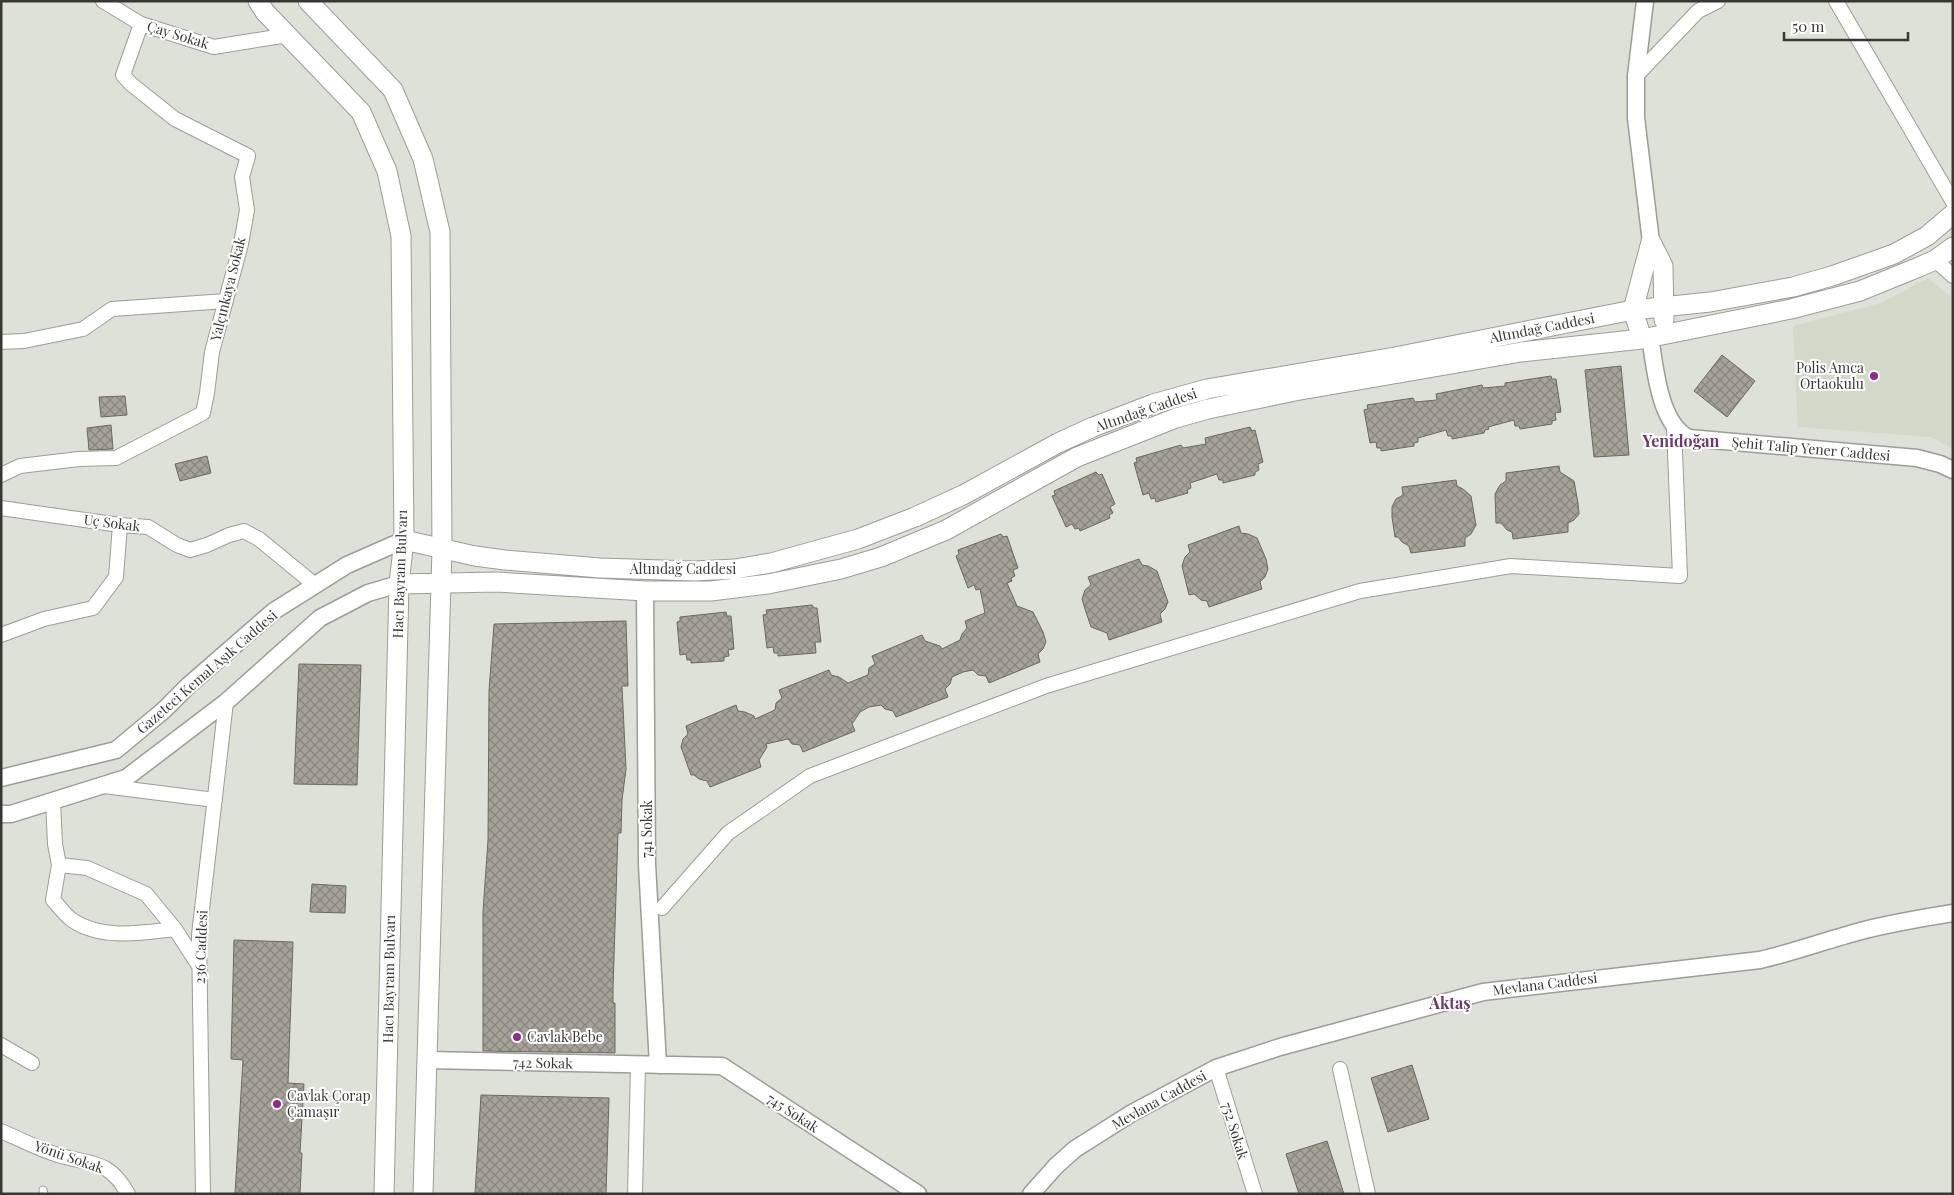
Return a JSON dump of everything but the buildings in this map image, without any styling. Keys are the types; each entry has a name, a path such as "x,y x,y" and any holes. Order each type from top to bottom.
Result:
{"main road":[{"name":"Hacı Bayram Bulvarı","path":"258,1 265,12 361,112 387,171 401,236 404,540 399,584 384,1194"},
{"path":"308,1 393,90 423,159 440,232 442,549 423,1194"},
{"name":"Altındağ Caddesi","path":"404,540 459,554 600,568 694,571 753,567 831,548 915,517 963,495 1058,443 1093,427 1170,399 1207,390 1395,357 1633,310 1757,294 1832,276 1894,254 1927,236 1953,214"},
{"path":"1651,242 1663,266 1665,307 1652,337"},
{"path":"1651,242 1633,310 1652,337"},
{"name":"Altındağ Caddesi","path":"399,584 497,582 645,592 739,588 841,569 873,559 946,530 1050,471 1104,445 1176,418 1208,409 1296,392 1521,352 1652,337 1818,303 1860,291 1935,260 1953,247"}],"street":[{"name":"Çay Sokak","path":"103,1 141,24 214,47 288,35"},
{"path":"1645,1 1636,76 1636,118 1651,242"},
{"path":"1636,76 1698,11 1718,1"},
{"path":"1836,1 1953,202"},
{"name":"Yalçınkaya Sokak","path":"1,475 20,466 79,459 116,458 203,413 212,352 247,210 242,177 248,156 175,119 131,84 123,75 141,24"},
{"path":"1935,260 1953,276"},
{"path":"1,342 24,341 83,329 112,309 226,301"},
{"path":"662,908 728,833 810,776 1046,686 1360,591 1511,566 1680,576 1674,427 1664,403 1652,337"},
{"name":"Şehit Talip Yener Caddesi","path":"1674,427 1682,435 1689,438 1917,458 1940,464 1953,470"},
{"name":"Uç Sokak","path":"1,508 120,526 148,527 176,545 190,550 244,531 259,539 315,585"},
{"path":"2,633 44,619 93,608 116,578 120,526"},
{"name":"Gazeteci Kemal Aşık Caddesi","path":"1,778 116,750 164,710 189,685 274,611 347,565 404,540"},
{"path":"1,814 11,814 126,778 226,702 320,618 368,593 399,584"},
{"name":"741 Sokak","path":"645,592 647,864 658,1065"},
{"name":"236 Caddesi","path":"203,1194 199,935 226,702"},
{"path":"103,786 214,800"},
{"path":"53,801 55,844 59,865 53,900 71,919 95,932 142,933 175,929"},
{"path":"59,865 87,868 146,894 175,929 199,967"},
{"name":"Mevlana Caddesi","path":"1031,1194 1056,1166 1075,1149 1132,1113 1216,1068 1317,1036 1478,993 1512,987 1760,960 1787,954 1862,931 1909,920 1953,914"},
{"path":"1,1045 32,1063"},
{"name":"742 Sokak","path":"427,1060 658,1065"},
{"path":"635,1194 638,1065"},
{"name":"745 Sokak","path":"658,1065 722,1066 918,1194"},
{"name":"752 Sokak","path":"1216,1068 1255,1194"},
{"path":"1340,1069 1368,1194"},
{"name":"Yönü Sokak","path":"1,1131 58,1156 85,1160 114,1173 128,1194"}],"shaded area":[{"name":"Polis Amca Ortaokulu","path":"1928,278 1953,299 1953,449 1931,437 1798,427 1793,326 1881,303"}],"place":[{"name":"Polis Amca Ortaokulu","path":"1874,376"},
{"name":"Cavlak Bebe","path":"517,1037"},
{"name":"Cavlak Çorap Çamaşır","path":"277,1104"}],"district":[{"name":"Yenidoğan","path":"1681,441"},
{"name":"Aktaş","path":"1450,1003"}]}
